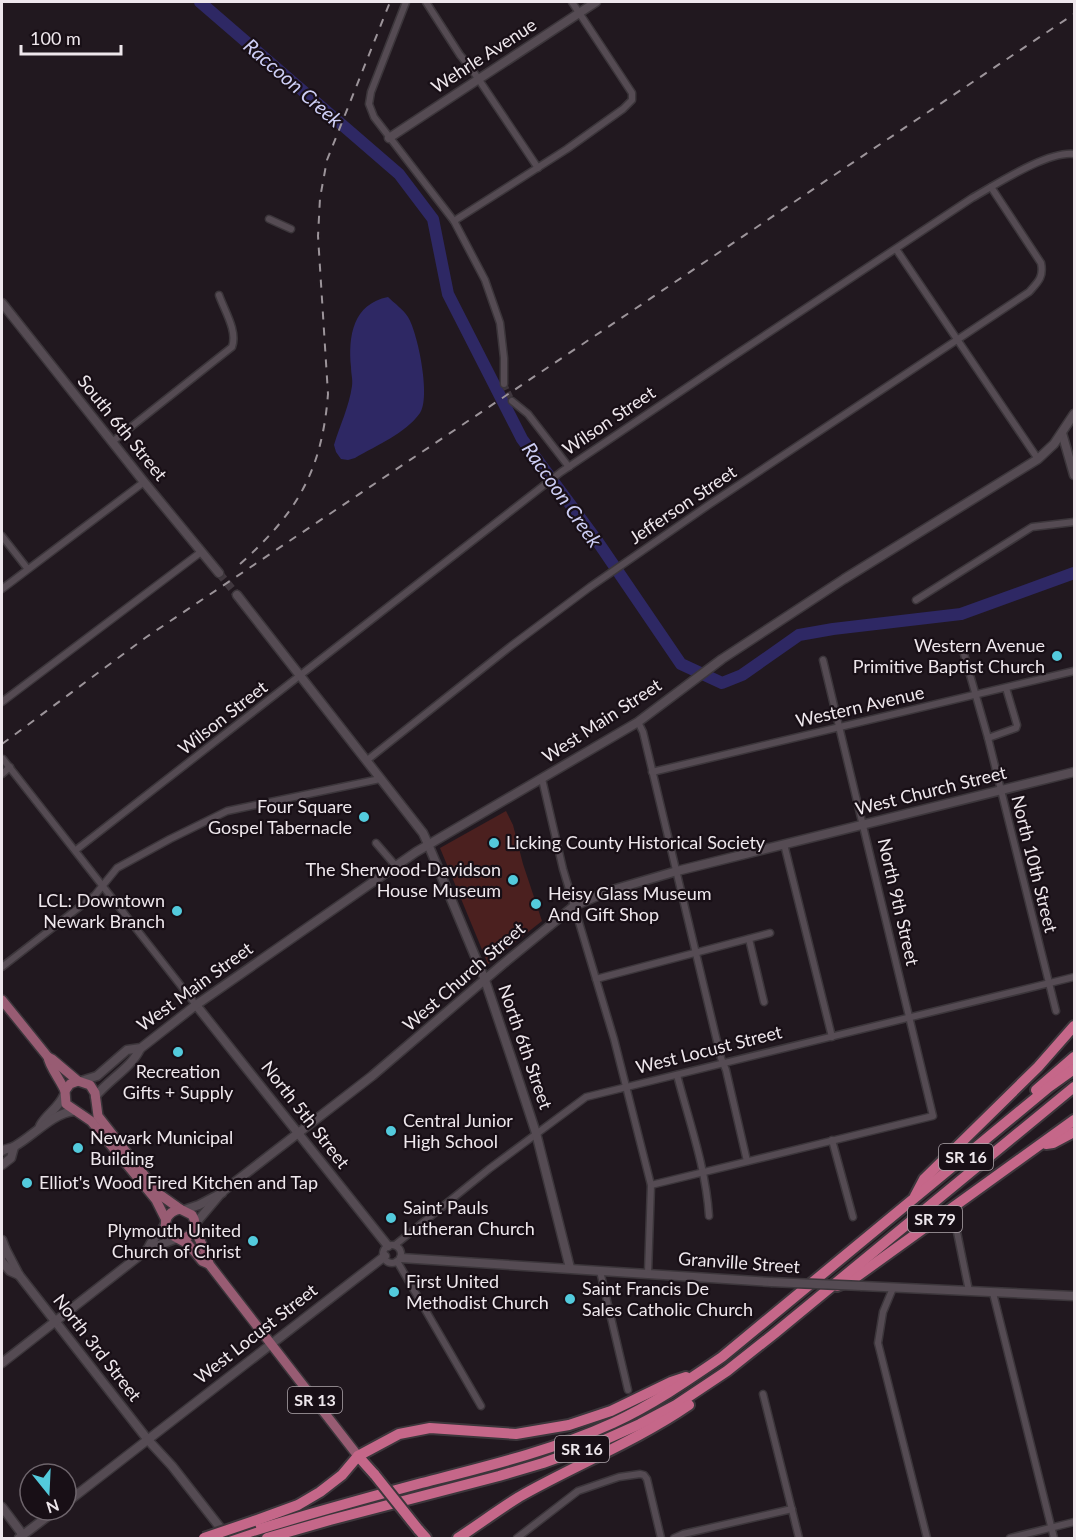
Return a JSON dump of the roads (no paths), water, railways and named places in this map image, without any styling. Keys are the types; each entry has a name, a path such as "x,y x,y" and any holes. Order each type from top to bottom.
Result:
{"highway":[{"path":"911,1203 924,1179 1030,1075 1074,1026"},
{"path":"1021,1110 1039,1086 1074,1057"},
{"name":"SR 16","path":"230,1539 256,1525 475,1470 586,1434 640,1410 701,1372 753,1332 1021,1110 1074,1070"},
{"name":"SR 16","path":"268,1538 543,1463 593,1445 676,1405 727,1371 1074,1087"},
{"name":"SR 79","path":"828,1289 852,1280 1074,1120"},
{"path":"1039,1144 1053,1143 1074,1132"},
{"path":"458,1539 518,1498 667,1420 715,1386 727,1371"},
{"path":"204,1539 256,1525 298,1505 342,1475 358,1456 399,1434 422,1429 516,1434 569,1425 611,1411 671,1382 701,1372"},
{"name":"SR 13","path":"358,1456 426,1539"}],"main road":[{"path":"2,1000 48,1058 80,1081 90,1085 98,1116 127,1154 159,1194 192,1215 195,1226 190,1236 178,1239 168,1233 166,1222 156,1200 91,1121 66,1104 60,1078 48,1063 48,1058"},
{"path":"65,1093 70,1084 80,1081"},
{"path":"75,1111 88,1109 95,1098"},
{"path":"166,1222 173,1211 182,1209"},
{"name":"SR 13","path":"195,1226 199,1243 208,1257 209,1264"},
{"name":"SR 13","path":"178,1239 188,1244 202,1261 209,1264 358,1456"}],"street":[{"path":"406,2 371,92 369,104 374,117 389,138 454,221 473,255 494,302 504,344 504,384"},
{"path":"426,2 538,168"},
{"path":"454,221 538,168 624,109 632,100 632,93 572,2"},
{"name":"Wehrle Avenue","path":"389,138 596,2"},
{"name":"Wilson Street","path":"76,850 301,677 561,472 991,187 1039,161 1059,154 1074,153"},
{"name":"Jefferson Street","path":"366,761 511,646 590,587 1029,291 1041,278 1041,263 991,187"},
{"path":"269,219 291,229"},
{"path":"896,249 1038,459"},
{"path":"112,442 232,347 233,331 219,295"},
{"name":"South 6th Street","path":"2,303 219,573"},
{"path":"512,401 528,414 569,467"},
{"name":"West Main Street","path":"140,1049 196,1005 395,865 638,722 722,658 844,579 1038,459 1054,444 1074,414"},
{"path":"1062,433 1074,476"},
{"path":"2,589 144,482"},
{"path":"916,600 1032,527 1074,522"},
{"path":"2,536 27,568"},
{"path":"2,702 201,552"},
{"path":"237,596 423,833 428,844"},
{"name":"North 10th Street","path":"964,654 988,738 1056,1011"},
{"name":"North 9th Street","path":"823,660 933,1116 832,1140"},
{"name":"Western Avenue","path":"652,772 1074,671"},
{"path":"988,738 1016,728 1006,688"},
{"path":"638,722 643,732 747,1161"},
{"path":"3,759 196,1005"},
{"path":"2,774 10,767"},
{"name":"West Church Street","path":"182,1209 199,1205 222,1192 381,1069 574,906 609,891 677,871 1074,772"},
{"path":"2,967 95,895 117,868 227,811 380,779"},
{"path":"542,779 574,906 614,1039 651,1185 648,1273"},
{"path":"376,843 395,865"},
{"name":"North 6th Street","path":"428,844 485,980 536,1133 570,1268"},
{"path":"784,844 832,1037"},
{"path":"596,979 770,933"},
{"path":"749,939 764,1002"},
{"name":"West Locust Street","path":"392,1245 586,1097 1074,977"},
{"name":"North 5th Street","path":"196,1005 298,1133 392,1245"},
{"path":"80,1081 97,1076 127,1050 140,1049"},
{"path":"95,1098 140,1049"},
{"path":"676,1075 708,1197 709,1216"},
{"path":"2,1151 14,1147 40,1126 44,1119 59,1106 65,1093"},
{"path":"40,1126 48,1124 64,1113 75,1111"},
{"path":"651,1185 832,1140 853,1217"},
{"path":"2,1166 11,1158 14,1147"},
{"name":"West Church Street","path":"195,1226 222,1192"},
{"path":"148,1250 149,1244 161,1232 166,1222"},
{"path":"956,1227 969,1291"},
{"path":"2,1363 148,1250 178,1239"},
{"path":"399,1260 390,1262 383,1250 392,1245 401,1253 399,1260 481,1406"},
{"name":"North 3rd Street","path":"3,1248 19,1275 148,1440 172,1466 230,1539"},
{"name":"West Locust Street","path":"78,1494 385,1256"},
{"name":"Granville Street","path":"399,1260 570,1268 771,1282 1074,1296"},
{"name":"North 3rd Street","path":"2,1262 19,1275"},
{"path":"600,1271 628,1390"},
{"path":"893,1288 883,1312 878,1343 927,1539"},
{"path":"993,1293 1054,1539"},
{"path":"763,1394 799,1539"},
{"path":"517,1539 578,1491 619,1477 640,1474 648,1479 661,1539"},
{"path":"2,1507 21,1537 40,1522"},
{"path":"674,1539 683,1534 792,1509"},
{"path":"1010,1539 1074,1522"}],"waterway":[{"name":"Raccoon Creek","path":"200,2 399,174 433,219 448,294 522,439 598,542 681,664 722,683 742,675 799,635 961,614 1074,573"}],"tunnel":[{"path":"504,384 512,401"},
{"path":"219,573 237,595"}],"railway":[{"path":"240,564 277,527 291,508 313,468 320,446 328,394 318,236 320,198 327,160 390,2"},
{"path":"2,744 145,638 1074,14"}],"place":[{"name":"Western Avenue Primitive Baptist Church","path":"1057,656"},
{"name":"Four Square Gospel Tabernacle","path":"364,817"},
{"name":"Licking County Historical Society","path":"494,843"},
{"name":"The Sherwood-Davidson House Museum","path":"513,880"},
{"name":"Heisy Glass Museum And Gift Shop","path":"536,904"},
{"name":"LCL: Downtown Newark Branch","path":"177,911"},
{"name":"Recreation Gifts + Supply","path":"178,1052"},
{"name":"Central Junior High School","path":"391,1131"},
{"name":"Newark Municipal Building","path":"78,1148"},
{"name":"Elliot's Wood Fired Kitchen and Tap","path":"27,1183"},
{"name":"Saint Pauls Lutheran Church","path":"391,1218"},
{"name":"Plymouth United Church of Christ","path":"253,1241"},
{"name":"First United Methodist Church","path":"394,1292"},
{"name":"Saint Francis De Sales Catholic Church","path":"570,1299"}]}
